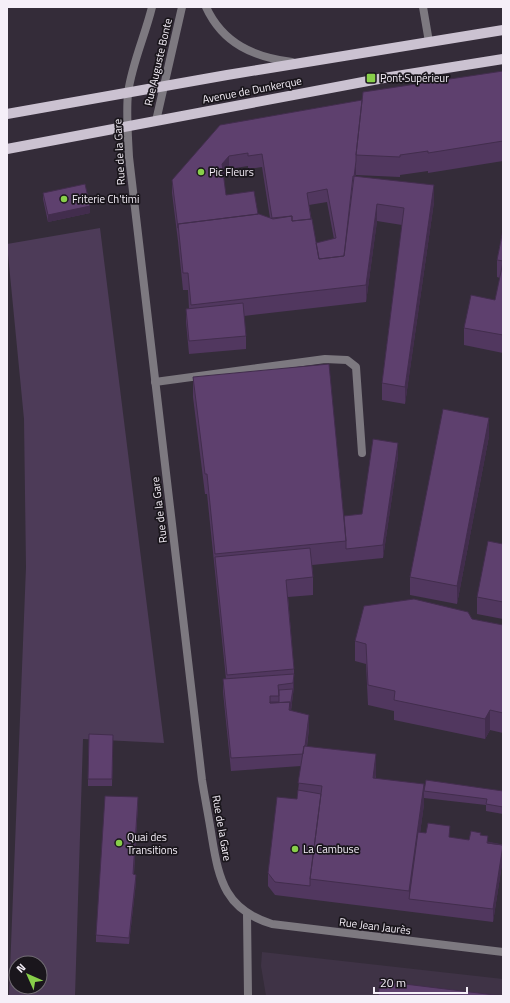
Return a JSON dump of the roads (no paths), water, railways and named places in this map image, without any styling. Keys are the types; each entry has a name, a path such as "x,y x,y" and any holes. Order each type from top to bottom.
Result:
{"main road":[{"name":"Avenue de Dunkerque","path":"7,114 296,63 503,30"},
{"name":"Avenue de Dunkerque","path":"7,149 384,78 503,59"}],"street":[{"name":"Rue Auguste Bonte","path":"128,93 152,7"},
{"name":"Rue Auguste Bonte","path":"156,121 182,7"},
{"path":"206,7 217,24 229,38 242,47 263,57 296,63"},
{"path":"423,7 429,42"},
{"name":"Rue de la Gare","path":"128,93 127,127 133,199 201,772 214,854 221,881 227,894 247,914"},
{"path":"155,382 325,359 347,360 356,368 362,453"},
{"path":"247,914 248,996"},
{"name":"Rue Jean Jaurès","path":"247,914 272,924 503,952"}],"place":[{"name":"Pont Supérieur","path":"371,78"},
{"name":"Pic Fleurs","path":"201,172"},
{"name":"Friterie Ch'timi","path":"64,199"},
{"name":"Quai des Transitions","path":"119,843"},
{"name":"La Cambuse","path":"295,849"}]}
